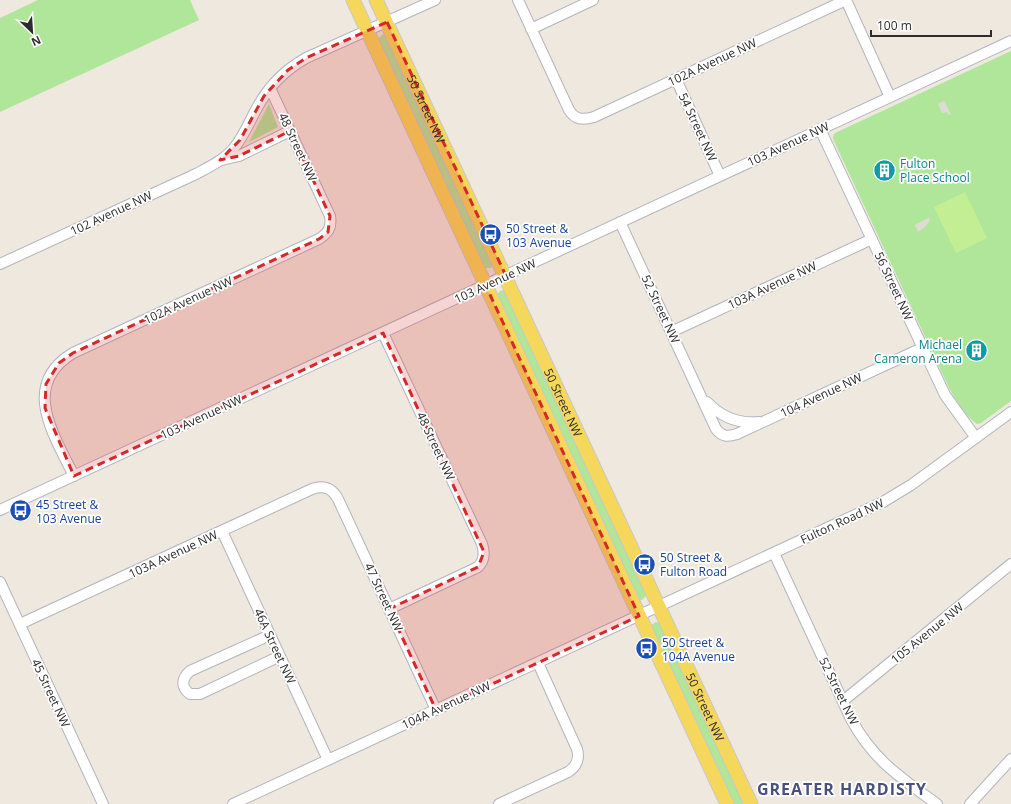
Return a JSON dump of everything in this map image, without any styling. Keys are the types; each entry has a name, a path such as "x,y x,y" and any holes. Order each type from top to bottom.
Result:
{"main road":[{"name":"50 Street NW","path":"353,0 727,804"},
{"name":"50 Street NW","path":"376,0 751,804"}],"street":[{"name":"102 Avenue NW","path":"0,264 196,174 220,160 228,154 240,140 260,102 270,88 279,77 296,64 435,0"},
{"path":"518,0 531,29 593,0"},
{"path":"846,0 890,97"},
{"name":"102A Avenue NW","path":"531,29 571,114 582,120 594,117 846,0"},
{"name":"103 Avenue NW","path":"0,510 486,286 620,222 1011,41"},
{"name":"54 Street NW","path":"676,79 720,176"},
{"name":"48 Street NW","path":"270,88 330,216 330,229"},
{"name":"56 Street NW","path":"820,129 922,348 947,398 976,438"},
{"name":"102 Avenue NW","path":"220,160 239,156 290,131"},
{"name":"52 Street NW","path":"620,222 716,429 724,435"},
{"name":"102A Avenue NW","path":"74,476 46,414 44,392 50,376 59,363 74,353 319,240 330,229"},
{"name":"103A Avenue NW","path":"671,332 872,239"},
{"name":"48 Street NW","path":"384,333 482,544 484,552 483,560 480,565 474,569 389,609"},
{"name":"104 Avenue NW","path":"724,435 727,436 737,434 922,348"},
{"name":"52 Street NW","path":"701,395 712,408 730,419"},
{"name":"Fulton Road NW","path":"659,606 893,497 1011,412"},
{"name":"104 Avenue NW","path":"730,419 744,422 763,422"},
{"name":"103A Avenue NW","path":"20,624 312,489 322,487 326,488"},
{"name":"47 Street NW","path":"326,488 334,493 338,499 436,710"},
{"name":"46A Street NW","path":"222,531 328,760"},
{"name":"52 Street NW","path":"774,553 860,734 876,755 894,773 937,804"},
{"name":"105 Avenue NW","path":"843,701 1011,564"},
{"name":"45 Street NW","path":"0,582 103,804"},
{"name":"104A Avenue NW","path":"234,804 659,606"},
{"path":"270,635 190,671 184,678 184,687 190,694 200,694 280,656"},
{"path":"499,804 572,770 577,763 579,754 538,663"},
{"path":"970,804 1011,759"},
{"path":"741,783 758,804"}],"highlighted area":[{"path":"387,22 506,276 486,286 639,616 436,710 389,609 478,567 484,552 383,333 74,476 45,408 46,384 59,363 73,353 319,239 328,232 330,216 290,131 239,156 220,160 240,140 264,96 288,70 306,58"}],"green space":[{"path":"38,0 190,0 199,20 0,112 0,18"},
{"path":"385,34 493,265 491,268 484,268 378,43 378,39"},
{"path":"1011,51 1011,401 981,423 977,424 958,403 949,388 833,139 833,136 835,133"},
{"path":"269,104 278,127 249,142"},
{"path":"965,192 987,238 956,253 934,207"},
{"path":"502,290 504,291 647,595 642,600 639,600 636,597 497,296"},
{"path":"656,622 659,623 745,804 733,804 650,626"}],"shaded area":[{"path":"944,101 951,114 948,115 947,112 942,113 938,104"},
{"path":"930,217 926,226 918,232 915,225"}],"place":[{"name":"Fulton Place School","path":"885,170"},
{"name":"50 Street & 103 Avenue","path":"491,235"},
{"name":"Michael Cameron Arena","path":"977,351"},
{"name":"45 Street & 103 Avenue","path":"20,511"},
{"name":"50 Street & Fulton Road","path":"645,564"},
{"name":"50 Street & 104A Avenue","path":"646,649"}],"district":[{"name":"GREATER HARDISTY","path":"842,789"}]}
